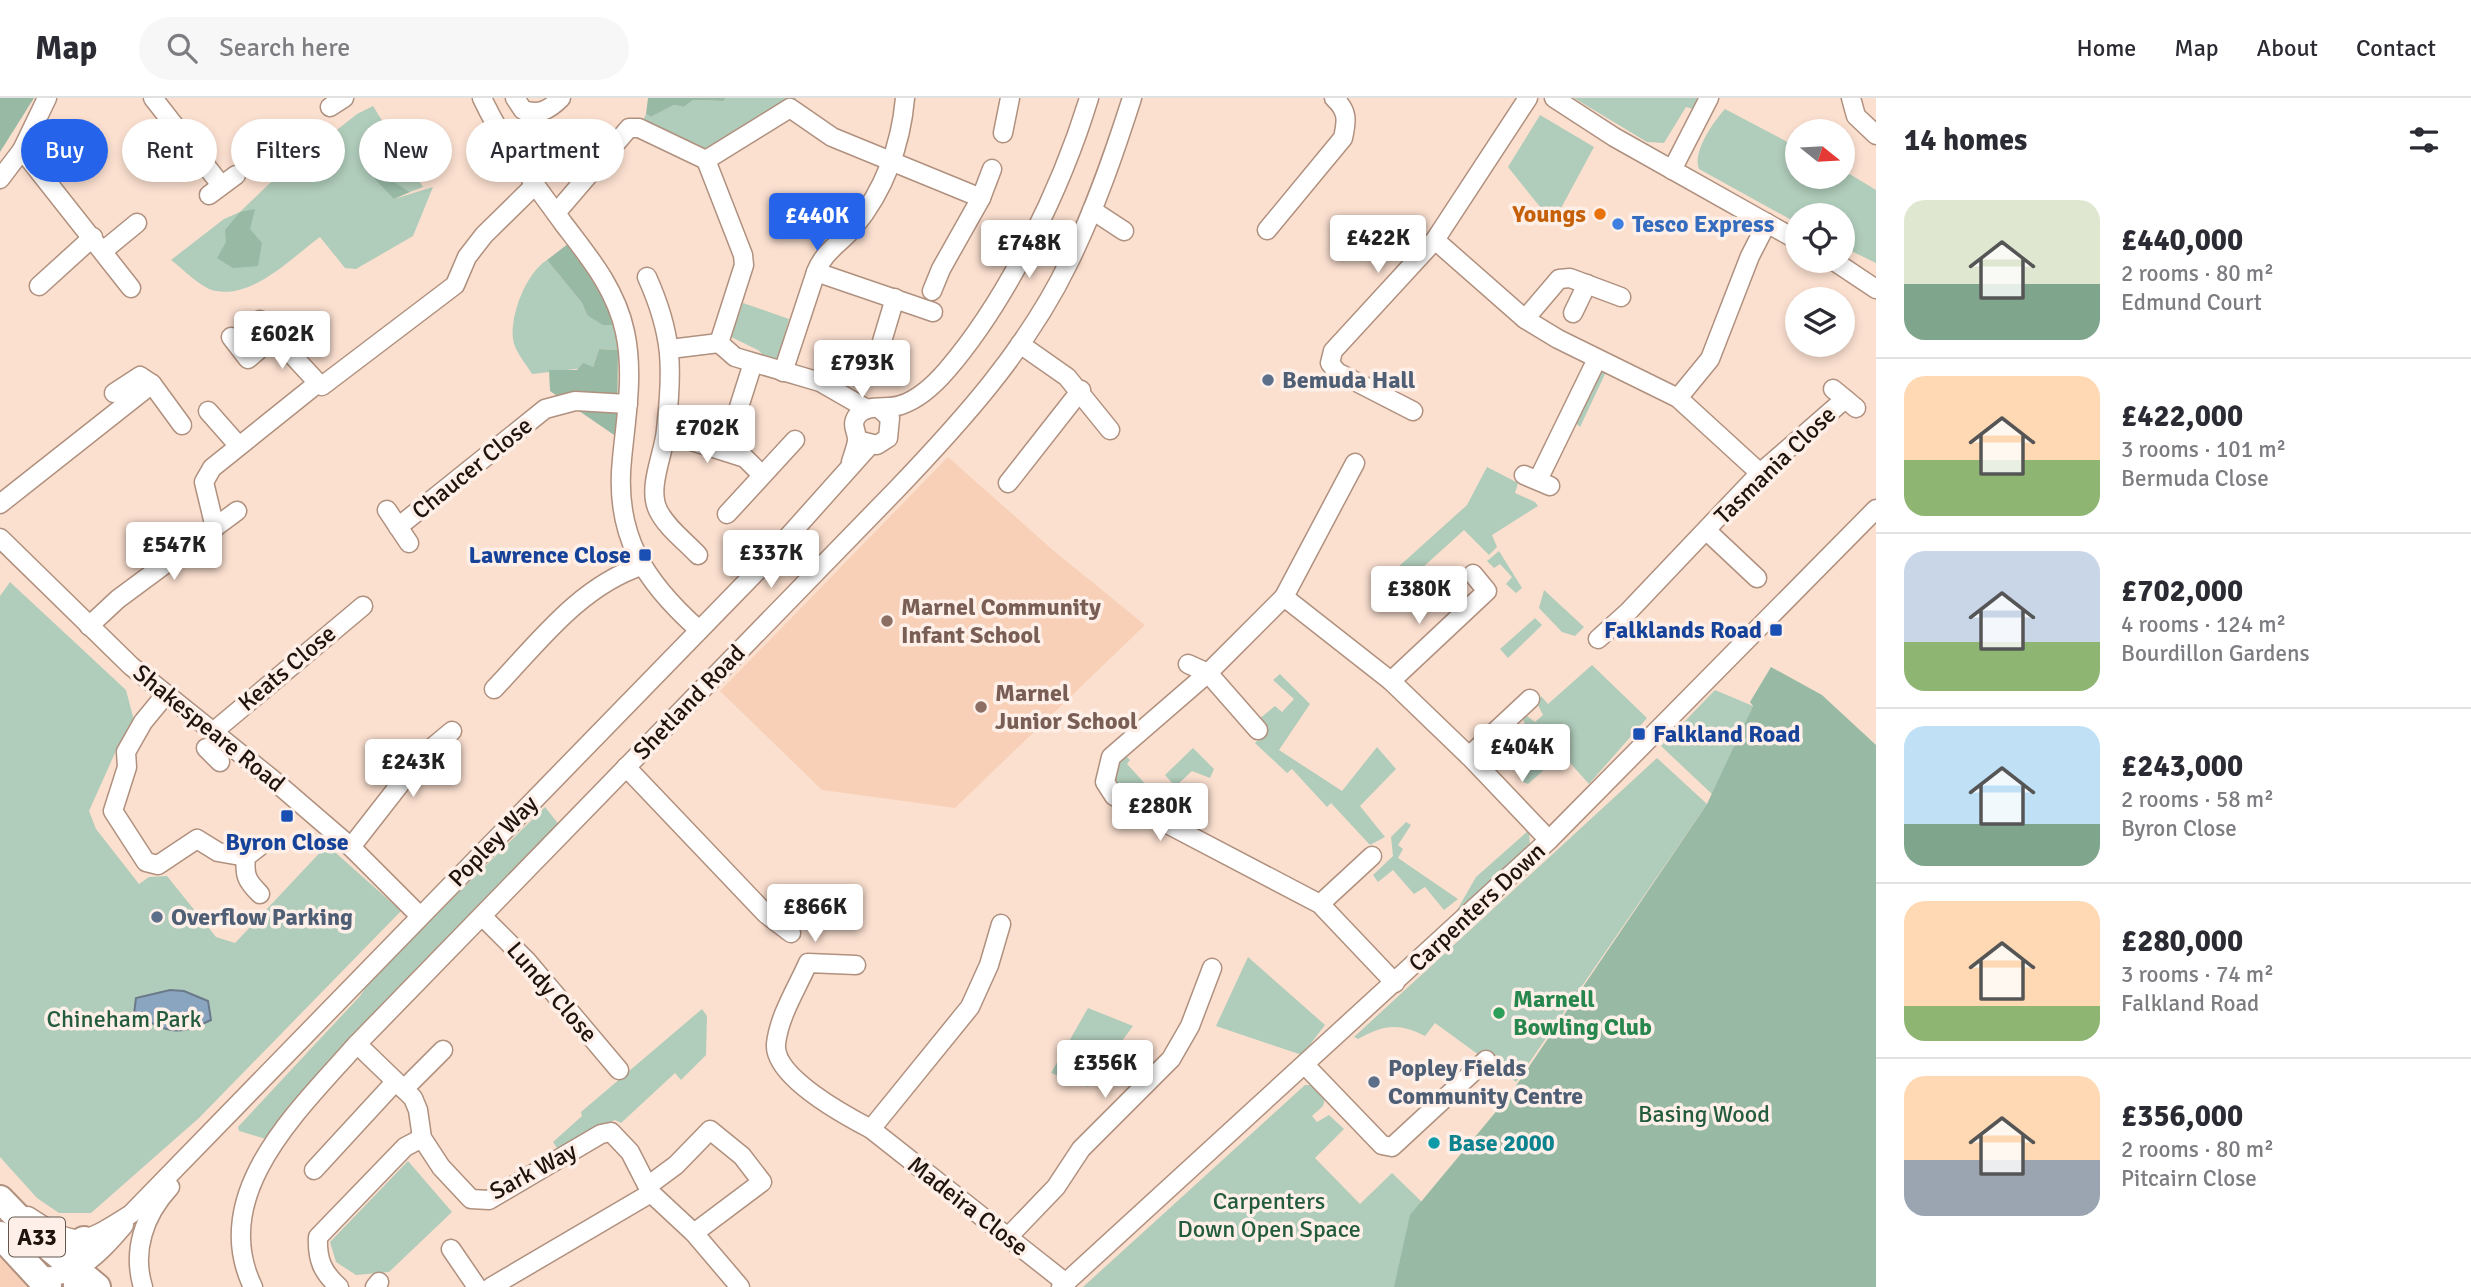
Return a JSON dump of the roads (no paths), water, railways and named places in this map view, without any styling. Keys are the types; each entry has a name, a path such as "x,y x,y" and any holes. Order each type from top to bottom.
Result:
{"highway":[{"name":"A33","path":"0,1196 83,1282"},
{"name":"A33","path":"0,1235 42,1282"},
{"name":"A33","path":"83,1282 75,1259 84,1240"}],"street":[{"path":"37,119 47,98"},
{"path":"153,98 215,190 231,178"},
{"path":"482,98 535,185 610,288 618,307 630,371 621,489 628,535 641,566 656,588 699,630"},
{"path":"514,98 523,110 540,112 549,109 561,98"},
{"path":"783,372 816,272 826,252 852,230 873,200 891,162 905,98"},
{"path":"1003,133 1010,98"},
{"name":"Popley Way","path":"83,1282 98,1254 131,1213 699,630 836,485 849,465 860,437 858,414 873,409 901,406 923,394 947,370 1000,294 1069,159 1089,98"},
{"name":"Shetland Road","path":"253,1287 242,1249 246,1202 259,1166 279,1132 357,1044 941,444 982,397 1020,344 1068,265 1092,211 1132,98"},
{"path":"1267,230 1343,138 1347,122 1345,108 1334,98"},
{"path":"1413,411 1337,372 1330,363 1333,351 1435,240 1528,98"},
{"path":"1554,98 1672,170 1785,233"},
{"path":"1672,170 1709,98"},
{"path":"1851,98 1856,116 1876,135"},
{"path":"706,160 793,103 832,137 981,198"},
{"path":"556,213 629,128 639,128 706,160 743,255 744,265 719,343"},
{"path":"0,178 21,150"},
{"path":"932,291 981,198 992,169"},
{"path":"48,182 131,288"},
{"path":"260,320 322,386 455,285 467,257 484,235 535,185"},
{"path":"1092,211 1124,231"},
{"path":"39,286 98,244 136,223"},
{"path":"1678,398 1710,359 1750,256 1767,223"},
{"path":"1435,240 1525,319 1597,359 1678,398 1760,473"},
{"path":"816,272 933,312"},
{"path":"647,277 664,315 670,349 666,433 655,500 664,519 698,555"},
{"path":"1525,319 1559,279 1570,278 1621,297"},
{"path":"1868,278 1876,289"},
{"path":"1573,313 1587,284"},
{"path":"880,348 895,298"},
{"path":"231,337 248,359 276,335"},
{"path":"670,349 719,343 736,357 820,382 890,418 891,425"},
{"path":"1020,344 1081,390 1110,430"},
{"path":"1537,480 1597,359"},
{"path":"725,451 753,363"},
{"path":"114,393 140,376 152,384 181,425"},
{"path":"215,528 204,482 212,468 318,383"},
{"path":"0,504 152,384"},
{"path":"1008,483 1081,390"},
{"path":"836,392 860,437"},
{"name":"Tasmania Close","path":"1598,639 1707,531 1760,473 1845,399"},
{"name":"Chaucer Close","path":"398,527 545,409 575,401 628,404"},
{"name":"Popley Way","path":"860,437 883,442 901,406"},
{"path":"208,411 238,445"},
{"path":"666,433 745,458 762,475"},
{"path":"726,514 795,440"},
{"path":"1354,463 1284,597 1208,673 1111,757 1105,772 1107,787 1120,801 1320,904 1395,983"},
{"name":"Carpenters Down","path":"1063,1285 1549,840 1876,509"},
{"name":"Chaucer Close","path":"387,510 409,543"},
{"path":"89,626 118,599 237,511"},
{"name":"Tasmania Close","path":"1707,531 1757,578"},
{"name":"Shakespeare Road","path":"0,538 89,626 166,694 214,746 351,847 420,916"},
{"path":"494,688 576,604 601,584 641,566"},
{"path":"1391,681 1487,591 1473,574"},
{"path":"1284,597 1391,681 1469,756 1549,840"},
{"name":"Keats Close","path":"214,746 363,607"},
{"path":"1188,664 1208,673 1258,730"},
{"path":"166,694 143,722 126,752 127,767 114,802 113,811 117,820 145,862 152,866 158,865 197,839 218,852 253,851 246,880 260,894"},
{"path":"1469,756 1527,702 1538,717"},
{"path":"351,847 422,756 452,731"},
{"path":"626,767 766,914 794,937"},
{"path":"1320,904 1372,856"},
{"name":"Lundy Close","path":"482,916 527,961 621,1070"},
{"path":"871,1129 970,1007 989,965 1002,924"},
{"name":"Madeira Close","path":"856,965 808,963 782,1020 776,1048 786,1071 838,1111 871,1129 1009,1237 1063,1285"},
{"path":"1009,1237 1056,1187 1081,1149 1171,1059 1190,1026 1213,968"},
{"path":"339,1287 325,1275 317,1254 318,1237 420,1131 413,1098 357,1044"},
{"path":"314,1170 399,1086 443,1050"},
{"path":"1305,1065 1382,1145 1392,1147 1486,1060"},
{"path":"491,1287 650,1189 710,1129 742,1156 762,1182 694,1233"},
{"name":"Sark Way","path":"420,1131 441,1167 471,1199 489,1200 601,1134 611,1132 630,1152 650,1189"},
{"path":"143,1287 137,1259 145,1228 164,1192 195,1157 199,1144"},
{"path":"650,1189 694,1233 740,1287"},
{"path":"0,1196 57,1235 84,1240"},
{"name":"Popley Way","path":"84,1240 131,1213"},
{"path":"451,1249 477,1287"},
{"path":"42,1282 50,1278 83,1282"}],"water":[{"path":"170,990 184,991 208,1001 211,1020 189,1029 172,1030 134,1014 136,998"}],"place":[{"name":"Youngs","path":"1600,214"},
{"name":"Tesco Express","path":"1618,224"},
{"name":"Bemuda Hall","path":"1268,380"},
{"name":"Lawrence Close","path":"645,555"},
{"name":"Marnel Community Infant School","path":"887,621"},
{"name":"Falklands Road","path":"1776,630"},
{"name":"Marnel Junior School","path":"981,707"},
{"name":"Falkland Road","path":"1639,734"},
{"name":"Byron Close","path":"287,816"},
{"name":"Overflow Parking","path":"157,917"},
{"name":"Marnell Bowling Club","path":"1499,1013"},
{"name":"Popley Fields Community Centre","path":"1374,1082"},
{"name":"Base 2000","path":"1434,1143"}],"park label":[{"name":"Chineham Park","path":"124,1019"},
{"name":"Basing Wood","path":"1704,1114"},
{"name":"Carpenters Down Open Space","path":"1269,1215"}]}
